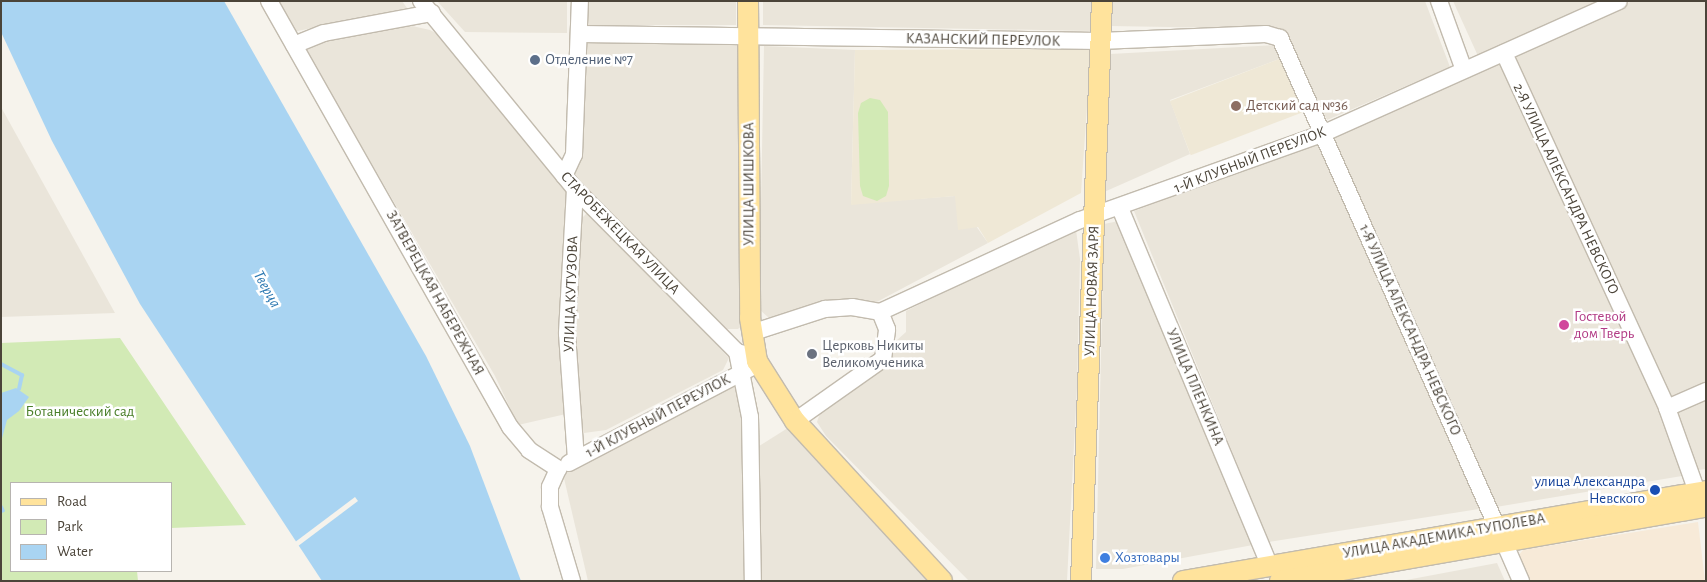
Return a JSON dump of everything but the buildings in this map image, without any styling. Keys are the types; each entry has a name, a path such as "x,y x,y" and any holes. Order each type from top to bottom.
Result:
{"main road":[{"name":"УЛИЦА ШИШКОВА","path":"748,1 751,333 748,361"},
{"name":"УЛИЦА НОВАЯ ЗАРЯ","path":"1081,581 1102,1"},
{"name":"СТАРОБЕЖЕЦКАЯ УЛИЦА","path":"748,361 795,421 942,581"},
{"name":"УЛИЦА АКАДЕМИКА ТУПОЛЕВА","path":"1500,535 1518,524 1703,497"},
{"name":"УЛИЦА АКАДЕМИКА ТУПОЛЕВА","path":"1182,581 1275,573 1500,535 1703,497"}],"street":[{"name":"ЗАТВЕРЕЦКАЯ НАБЕРЕЖНАЯ","path":"269,1 510,427 528,450 558,469"},
{"path":"564,176 574,155 581,34 580,1"},
{"path":"1439,1 1464,70"},
{"name":"1-Й КЛУБНЫЙ ПЕРЕУЛОК","path":"880,312 1094,216 1322,134 1619,1"},
{"path":"294,45 324,33 427,7"},
{"name":"СТАРОБЕЖЕЦКАЯ УЛИЦА","path":"427,7 575,189 748,361"},
{"name":"КАЗАНСКИЙ ПЕРЕУЛОК","path":"581,34 1100,41 1266,34 1280,38 1322,134"},
{"name":"2-Я УЛИЦА АЛЕКСАНДРА НЕВСКОГО","path":"1504,53 1666,408 1703,497"},
{"name":"1-Я УЛИЦА АЛЕКСАНДРА НЕВСКОГО","path":"1322,134 1521,581"},
{"name":"УЛИЦА КУТУЗОВА","path":"575,189 567,334 576,459"},
{"name":"УЛИЦА ПЛЕНКИНА","path":"1120,208 1275,573"},
{"path":"751,333 825,308 852,307 880,312 888,328 883,359 795,421"},
{"name":"1-Й КЛУБНЫЙ ПЕРЕУЛОК","path":"558,469 748,361"},
{"name":"УЛИЦА ШИШКОВА","path":"748,361 753,581"},
{"path":"1666,408 1706,391"},
{"path":"558,469 550,487 550,507 572,581"}],"shaded area":[{"path":"276,1 402,1 407,8 293,32"},
{"path":"437,1 567,1 567,33 465,32"},
{"path":"586,1 736,1 736,25 586,25"},
{"path":"763,1 1094,1 1093,31 763,25"},
{"path":"1111,1 1425,1 1450,67 1327,120 1283,29 1110,26"},
{"path":"1453,1 1597,1 1478,56"},
{"path":"1632,1 1706,1 1706,384 1671,398 1512,55"},
{"path":"412,26 430,30 441,36 572,198 566,414 518,425 495,376 305,49 331,38"},
{"path":"586,40 741,42 745,323 738,329 722,329 572,175"},
{"path":"1277,45 1282,58 1170,100 1190,154 1104,192 1110,54"},
{"path":"764,46 855,50 851,204 955,196 988,243 871,305 839,303 769,318 759,309"},
{"path":"1091,49 1081,193 988,243 978,227 958,230 955,196 851,205 855,50"},
{"name":"Детский сад №36","path":"1282,58 1303,112 1191,155 1170,101"},
{"path":"1501,58 1662,410 1686,471 1682,476 1496,507 1331,133"},
{"path":"1,107 115,313 1,317"},
{"path":"1320,140 1481,503 1479,509 1269,542 1134,211"},
{"path":"586,214 593,214 729,358 723,370 606,430 584,433 579,422 573,354 577,223"},
{"path":"1124,220 1253,545 1123,569 1096,569 1104,224"},
{"path":"1076,230 1080,259 1077,387 1067,581 969,581 826,436 817,422 822,407 906,332 906,311 1067,231"},
{"path":"726,385 735,386 742,401 746,581 588,581 563,474"},
{"path":"1706,398 1706,469 1698,470 1674,411"},
{"path":"791,426 932,581 759,581 756,448"},
{"path":"1698,522 1705,581 1529,581 1518,556 1523,550"},
{"path":"1497,563 1505,581 1401,581"}],"green space":[{"path":"870,98 880,100 888,112 889,186 886,196 877,201 863,196 860,186 858,113 861,103"},
{"name":"Ботанический сад","path":"120,338 246,525 172,528 172,482 10,482 10,572 137,572 138,581 1,581 1,343"}],"water":[{"name":"Тверца","path":"1,1 224,1 426,356 470,446 521,581 322,581 140,304 52,141 1,32"},
{"path":"16,388 29,397 19,411 7,420 1,442 1,393"}],"pier":[{"path":"355,497 358,501 297,547 294,543"}],"waterway":[{"path":"1,364 22,375 19,389"},
{"path":"1,507 3,511"}],"place":[{"name":"Отделение №7","path":"535,60"},
{"name":"Детский сад №36","path":"1236,106"},
{"name":"Гостевой дом Тверь","path":"1564,325"},
{"name":"Церковь Никиты Великомученика","path":"812,354"},
{"name":"улица Александра Невского","path":"1655,490"},
{"name":"Хозтовары","path":"1105,558"}]}
